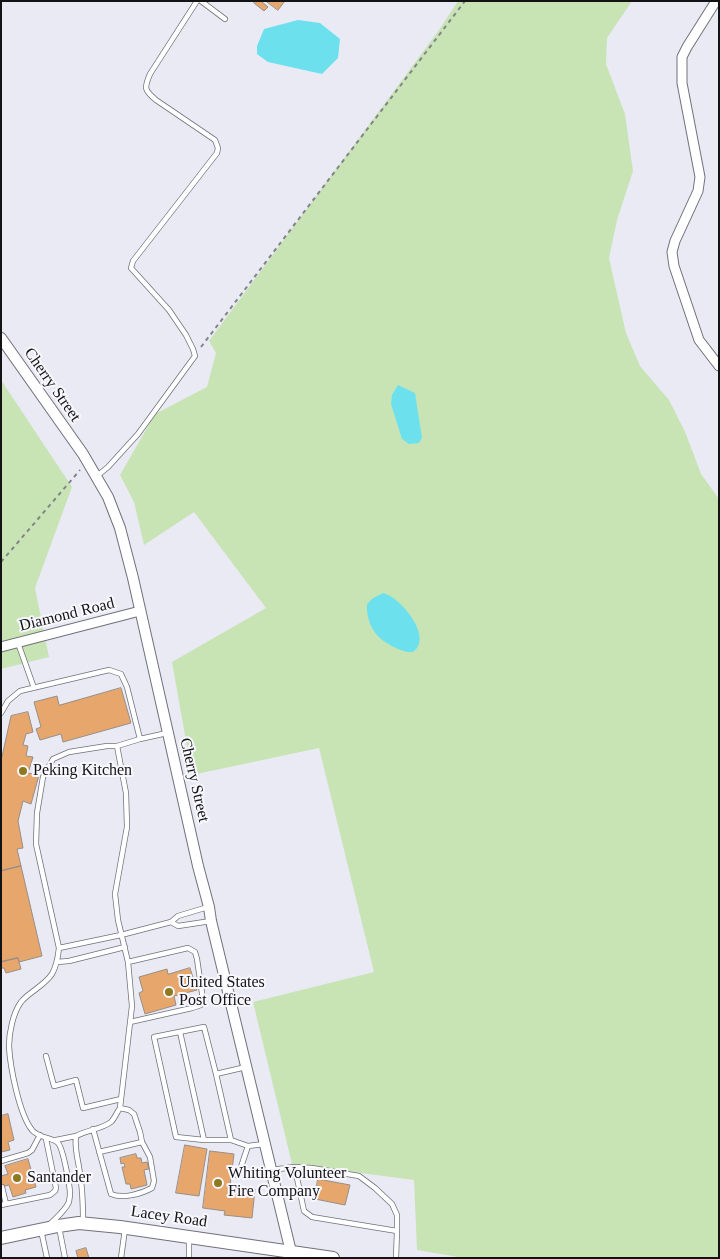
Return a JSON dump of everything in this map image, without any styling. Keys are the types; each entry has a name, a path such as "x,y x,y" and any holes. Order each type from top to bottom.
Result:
{"main road":[{"name":"Lacey Road","path":"1,1238 48,1228 83,1224 125,1227 188,1236 291,1255 333,1258"}],"street":[{"path":"716,1 682,57 682,83 700,178 698,191 675,241 672,252 674,266 699,340 719,366"},
{"name":"Cherry Street","path":"1,338 87,460 108,497 120,528 211,922 291,1255"},
{"name":"Diamond Road","path":"1,647 140,612"}],"lane":[{"path":"97,476 108,467 138,434 195,356 186,335 169,310 131,268 133,261 217,153 218,148 215,140 147,93 145,85 150,74 197,1"},
{"path":"201,1 225,20"},
{"path":"18,643 34,688"},
{"path":"1,713 8,701 20,691 109,670 121,674 127,687 140,739"},
{"path":"116,746 126,793 127,827 115,894 118,920 128,962 132,1006 120,1108 112,1121 102,1126 76,1136 56,1140 46,1139 33,1132 25,1119 13,1078 9,1045 12,1020 21,1002 52,974 57,962 59,948 36,844 38,813 44,777 53,760 70,752 116,746 167,733"},
{"path":"59,948 171,922 178,916 209,907"},
{"path":"171,922 178,926 211,922"},
{"path":"57,962 69,961 124,947"},
{"path":"128,962 188,948 195,952 203,1000 202,1005 130,1022"},
{"path":"231,1140 204,1027 154,1037 176,1137 231,1140 248,1146 264,1144"},
{"path":"180,1032 204,1140"},
{"path":"46,1056 54,1086 76,1080 83,1108 121,1099"},
{"path":"216,1074 246,1067"},
{"path":"93,1129 111,1194 118,1197 145,1192 152,1188 154,1181 150,1157 142,1142 134,1114 129,1110 120,1108"},
{"path":"1,1161 28,1153 32,1150 40,1136"},
{"path":"76,1136 75,1144 84,1198 83,1224"},
{"path":"2,1187 4,1205 50,1195 55,1191 46,1139"},
{"path":"47,1258 48,1228 65,1209 70,1195 60,1144 56,1140"},
{"path":"99,1152 142,1142"},
{"path":"238,1176 248,1146"},
{"path":"270,1170 294,1167 312,1168 359,1176 392,1204 397,1215 396,1258"},
{"path":"294,1167 304,1210 312,1217 397,1231"},
{"path":"121,1258 125,1227"},
{"path":"48,1228 65,1258"},
{"path":"188,1236 189,1258"}],"path":[{"path":"195,356 464,1"},
{"path":"1,562 75,477 87,460"}],"green space":[{"path":"458,1 632,1 607,38 606,64 625,114 633,171 617,220 609,258 626,333 640,366 669,400 686,434 701,474 719,499 719,1258 464,1258 417,1250 414,1180 292,1164 253,1002 374,972 319,748 192,775 172,662 266,608 194,512 144,545 134,502 120,475 155,414 207,387 216,353 209,341 439,30"},
{"path":"1,380 72,487 35,588 49,657 1,669"}],"water":[{"path":"298,20 320,23 340,39 338,58 322,74 268,62 257,54 257,46 264,29"},
{"path":"398,385 415,393 422,438 419,443 409,444 402,439 391,404 392,395"},
{"path":"383,593 398,602 413,619 420,637 418,646 413,652 404,651 389,644 372,629 367,604 373,598"}],"building":[{"path":"255,1 261,1 268,7 264,11 254,3"},
{"path":"266,1 285,1 278,10"},
{"path":"121,688 131,723 63,742 61,734 40,740 36,729 41,727 34,702 57,696 59,705"},
{"path":"28,712 33,732 26,734 23,745 28,746 26,756 33,757 28,773 39,775 31,804 23,801 18,821 23,848 17,849 21,866 1,871 1,761 11,716"},
{"path":"21,866 42,956 19,962 18,958 1,962 1,871"},
{"path":"18,958 21,969 6,973 4,968 1,968 1,962"},
{"path":"190,968 197,990 174,996 176,1005 145,1014 139,993 143,991 139,977 167,969 168,974"},
{"path":"8,1114 14,1140 8,1142 10,1150 1,1152 1,1116"},
{"path":"185,1145 207,1149 199,1196 176,1193"},
{"path":"210,1151 234,1154 230,1186 255,1189 252,1218 224,1215 225,1211 203,1208"},
{"path":"136,1154 137,1158 141,1158 142,1163 147,1162 149,1169 144,1170 147,1185 131,1189 130,1184 126,1184 122,1167 125,1167 124,1163 121,1164 120,1158"},
{"path":"28,1159 36,1187 25,1190 26,1193 13,1197 9,1185 1,1187 1,1176 8,1174 5,1166"},
{"path":"318,1179 350,1185 345,1205 315,1199"},
{"path":"86,1248 89,1258 78,1258 76,1251"}],"place":[{"name":"Peking Kitchen","path":"23,771"},
{"name":"United States Post Office","path":"169,992"},
{"name":"Santander","path":"17,1178"},
{"name":"Whiting Volunteer Fire Company","path":"218,1183"}]}
